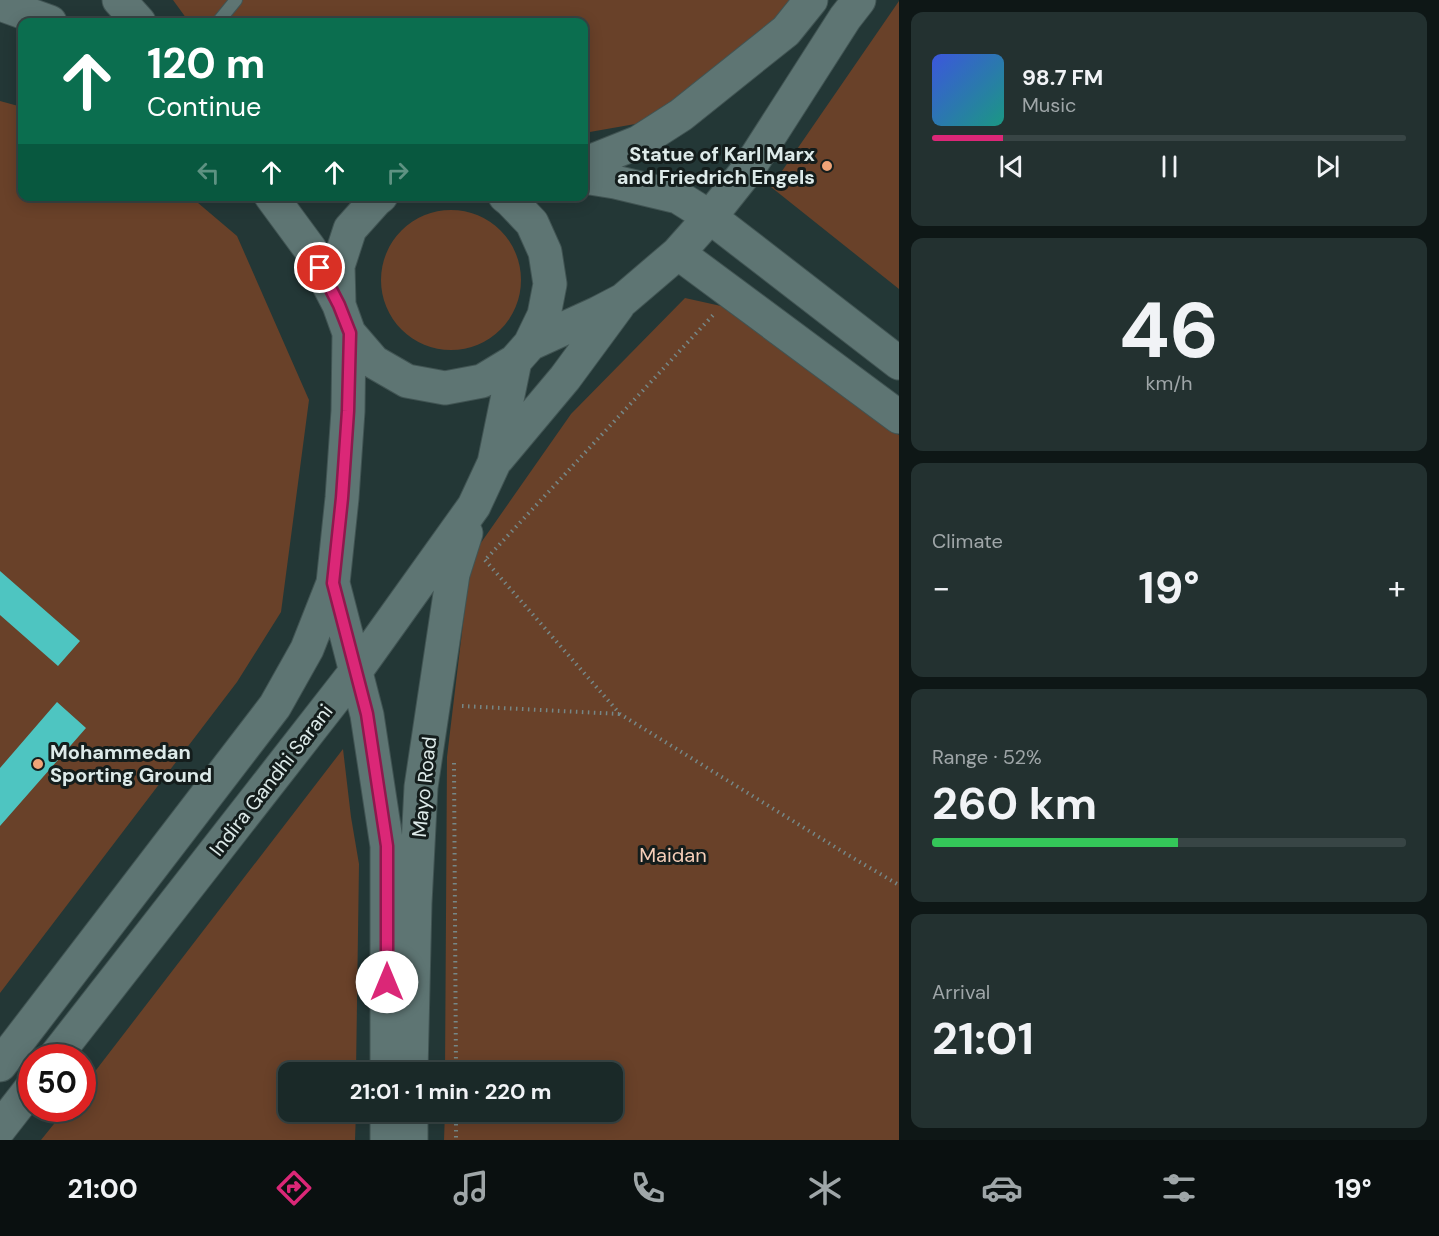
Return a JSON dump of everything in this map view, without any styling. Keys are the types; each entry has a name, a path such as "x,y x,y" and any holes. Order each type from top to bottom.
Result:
{"main road":[{"path":"118,0 135,18"},
{"path":"588,162 639,142 681,115 786,31 811,0"},
{"path":"494,463 565,378 623,300 678,253 749,168 845,18 859,0"},
{"path":"0,4 39,18"},
{"path":"588,178 678,197 710,217 899,363"},
{"path":"275,201 310,249 344,319 374,362 407,381 445,388 482,381 522,352 623,300"},
{"path":"333,583 348,411 344,319 338,266 351,229 374,201"},
{"path":"494,463 522,352 544,315 549,284 545,252 532,223 511,201"},
{"path":"678,253 899,417"},
{"name":"Indira Gandhi Sarani","path":"65,1044 356,671 474,506 494,463"},
{"name":"Mayo Road","path":"411,1062 415,903 421,787 453,574 474,506"},
{"name":"Indira Gandhi Sarani","path":"0,1065 275,706 307,649 333,583"},
{"name":"Mayo Road","path":"333,583 367,714 387,846 387,1062"},
{"path":"0,1128 18,1105"},
{"path":"387,1122 387,1140"},
{"path":"411,1122 411,1140"}],"lane":[{"path":"221,18 237,0"}],"path":[{"path":"483,571 485,560 721,306"},
{"path":"485,560 620,714 899,885"},
{"path":"460,715 462,705 620,714"},
{"path":"454,755 456,1062"},
{"path":"456,1122 456,1140"}],"green space":[{"path":"173,0 801,0 779,28 641,123 588,132 588,18 186,18"},
{"path":"899,1 899,289 771,187"},
{"path":"0,101 18,106 18,201 196,201 237,236 309,400 281,612 237,682 0,993"},
{"path":"451,210 478,216 490,222 500,231 509,241 515,253 521,280 515,307 509,319 500,329 490,338 478,344 451,350 424,344 412,338 402,329 393,319 387,307 381,280 387,253 393,241 402,231 412,222 424,216"},
{"name":"Maidan","path":"685,298 721,306 899,435 899,1140 444,1140 445,1122 623,1122 623,1062 445,1062 447,757 471,557 571,414"},
{"path":"343,749 359,864 356,1062 278,1062 278,1122 356,1122 355,1140 41,1140 56,1122 96,1122 96,1070"}],"building":[{"path":"0,571 80,641 58,666 0,615"},
{"path":"57,702 86,728 0,826 0,768"}],"place":[{"name":"Statue of Karl Marx and Friedrich Engels","path":"827,166"},
{"name":"Mohammedan Sporting Ground","path":"38,764"}],"route":[{"path":"320,268 350,333 348,411 333,583 367,714 387,846 387,982"}]}
